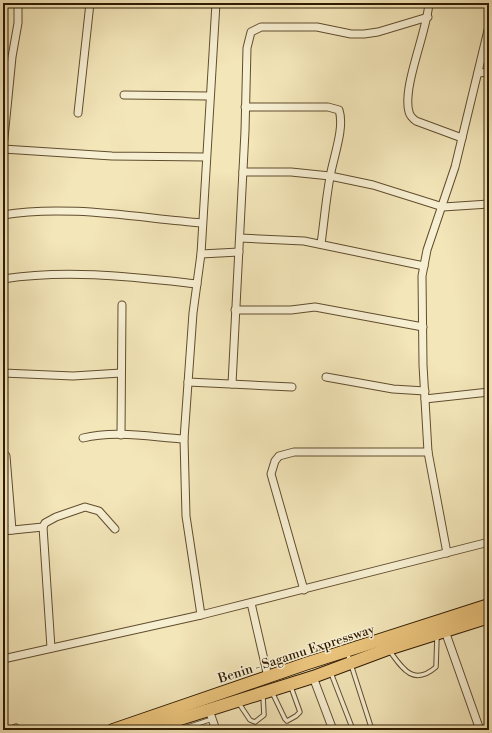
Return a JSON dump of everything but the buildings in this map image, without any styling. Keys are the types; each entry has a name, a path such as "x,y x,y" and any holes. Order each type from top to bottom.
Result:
{"highway":[{"name":"Benin - Sagamu Expressway","path":"113,730 268,677 489,605"},
{"path":"145,730 210,714 237,701 267,692 388,649 489,617"}],"street":[{"path":"18,3 18,23 12,57 3,148 112,156 206,157"},
{"path":"78,112 90,3"},
{"path":"201,615 186,516 184,439 193,313 201,254 209,96 216,3"},
{"path":"429,3 428,17 409,86 408,110 411,117 416,121 462,138"},
{"path":"232,384 243,172 246,48 250,34 257,28 316,27 351,34 364,34 378,32 428,17"},
{"path":"447,553 428,452 422,276 427,250 443,207 462,138 489,26"},
{"path":"478,73 489,72"},
{"path":"124,95 209,96"},
{"path":"245,107 328,107 339,110 341,116 330,176 321,244"},
{"path":"243,172 291,172 330,176 373,185 443,207 489,204"},
{"path":"3,215 45,210 202,223"},
{"path":"240,238 304,241 424,266"},
{"path":"201,254 239,252"},
{"path":"3,279 73,274 121,275 197,284"},
{"path":"121,435 122,305"},
{"path":"235,310 292,310 315,306 423,327"},
{"path":"3,373 73,376 121,373"},
{"path":"326,377 425,395 489,392"},
{"path":"188,382 292,388"},
{"path":"83,438 96,434 184,439"},
{"path":"304,590 291,551 271,474 275,461 279,456 294,452 428,452"},
{"path":"6,456 12,530"},
{"path":"51,648 43,527 45,523 56,517 85,507 99,511 115,529"},
{"path":"3,531 43,527"},
{"path":"3,659 251,603 489,542"},
{"path":"251,603 268,677"},
{"path":"441,633 480,730"},
{"path":"313,676 333,730"},
{"path":"210,714 216,730"}],"lane":[{"path":"388,649 404,671 421,675 430,672 436,667 441,633"},
{"path":"347,651 352,662 372,730"},
{"path":"330,670 353,730"},
{"path":"267,692 287,721 300,712 290,684"},
{"path":"237,701 250,720 255,722 264,715 267,692"},
{"path":"179,730 210,714"},
{"path":"7,730 16,726 19,730"}]}
